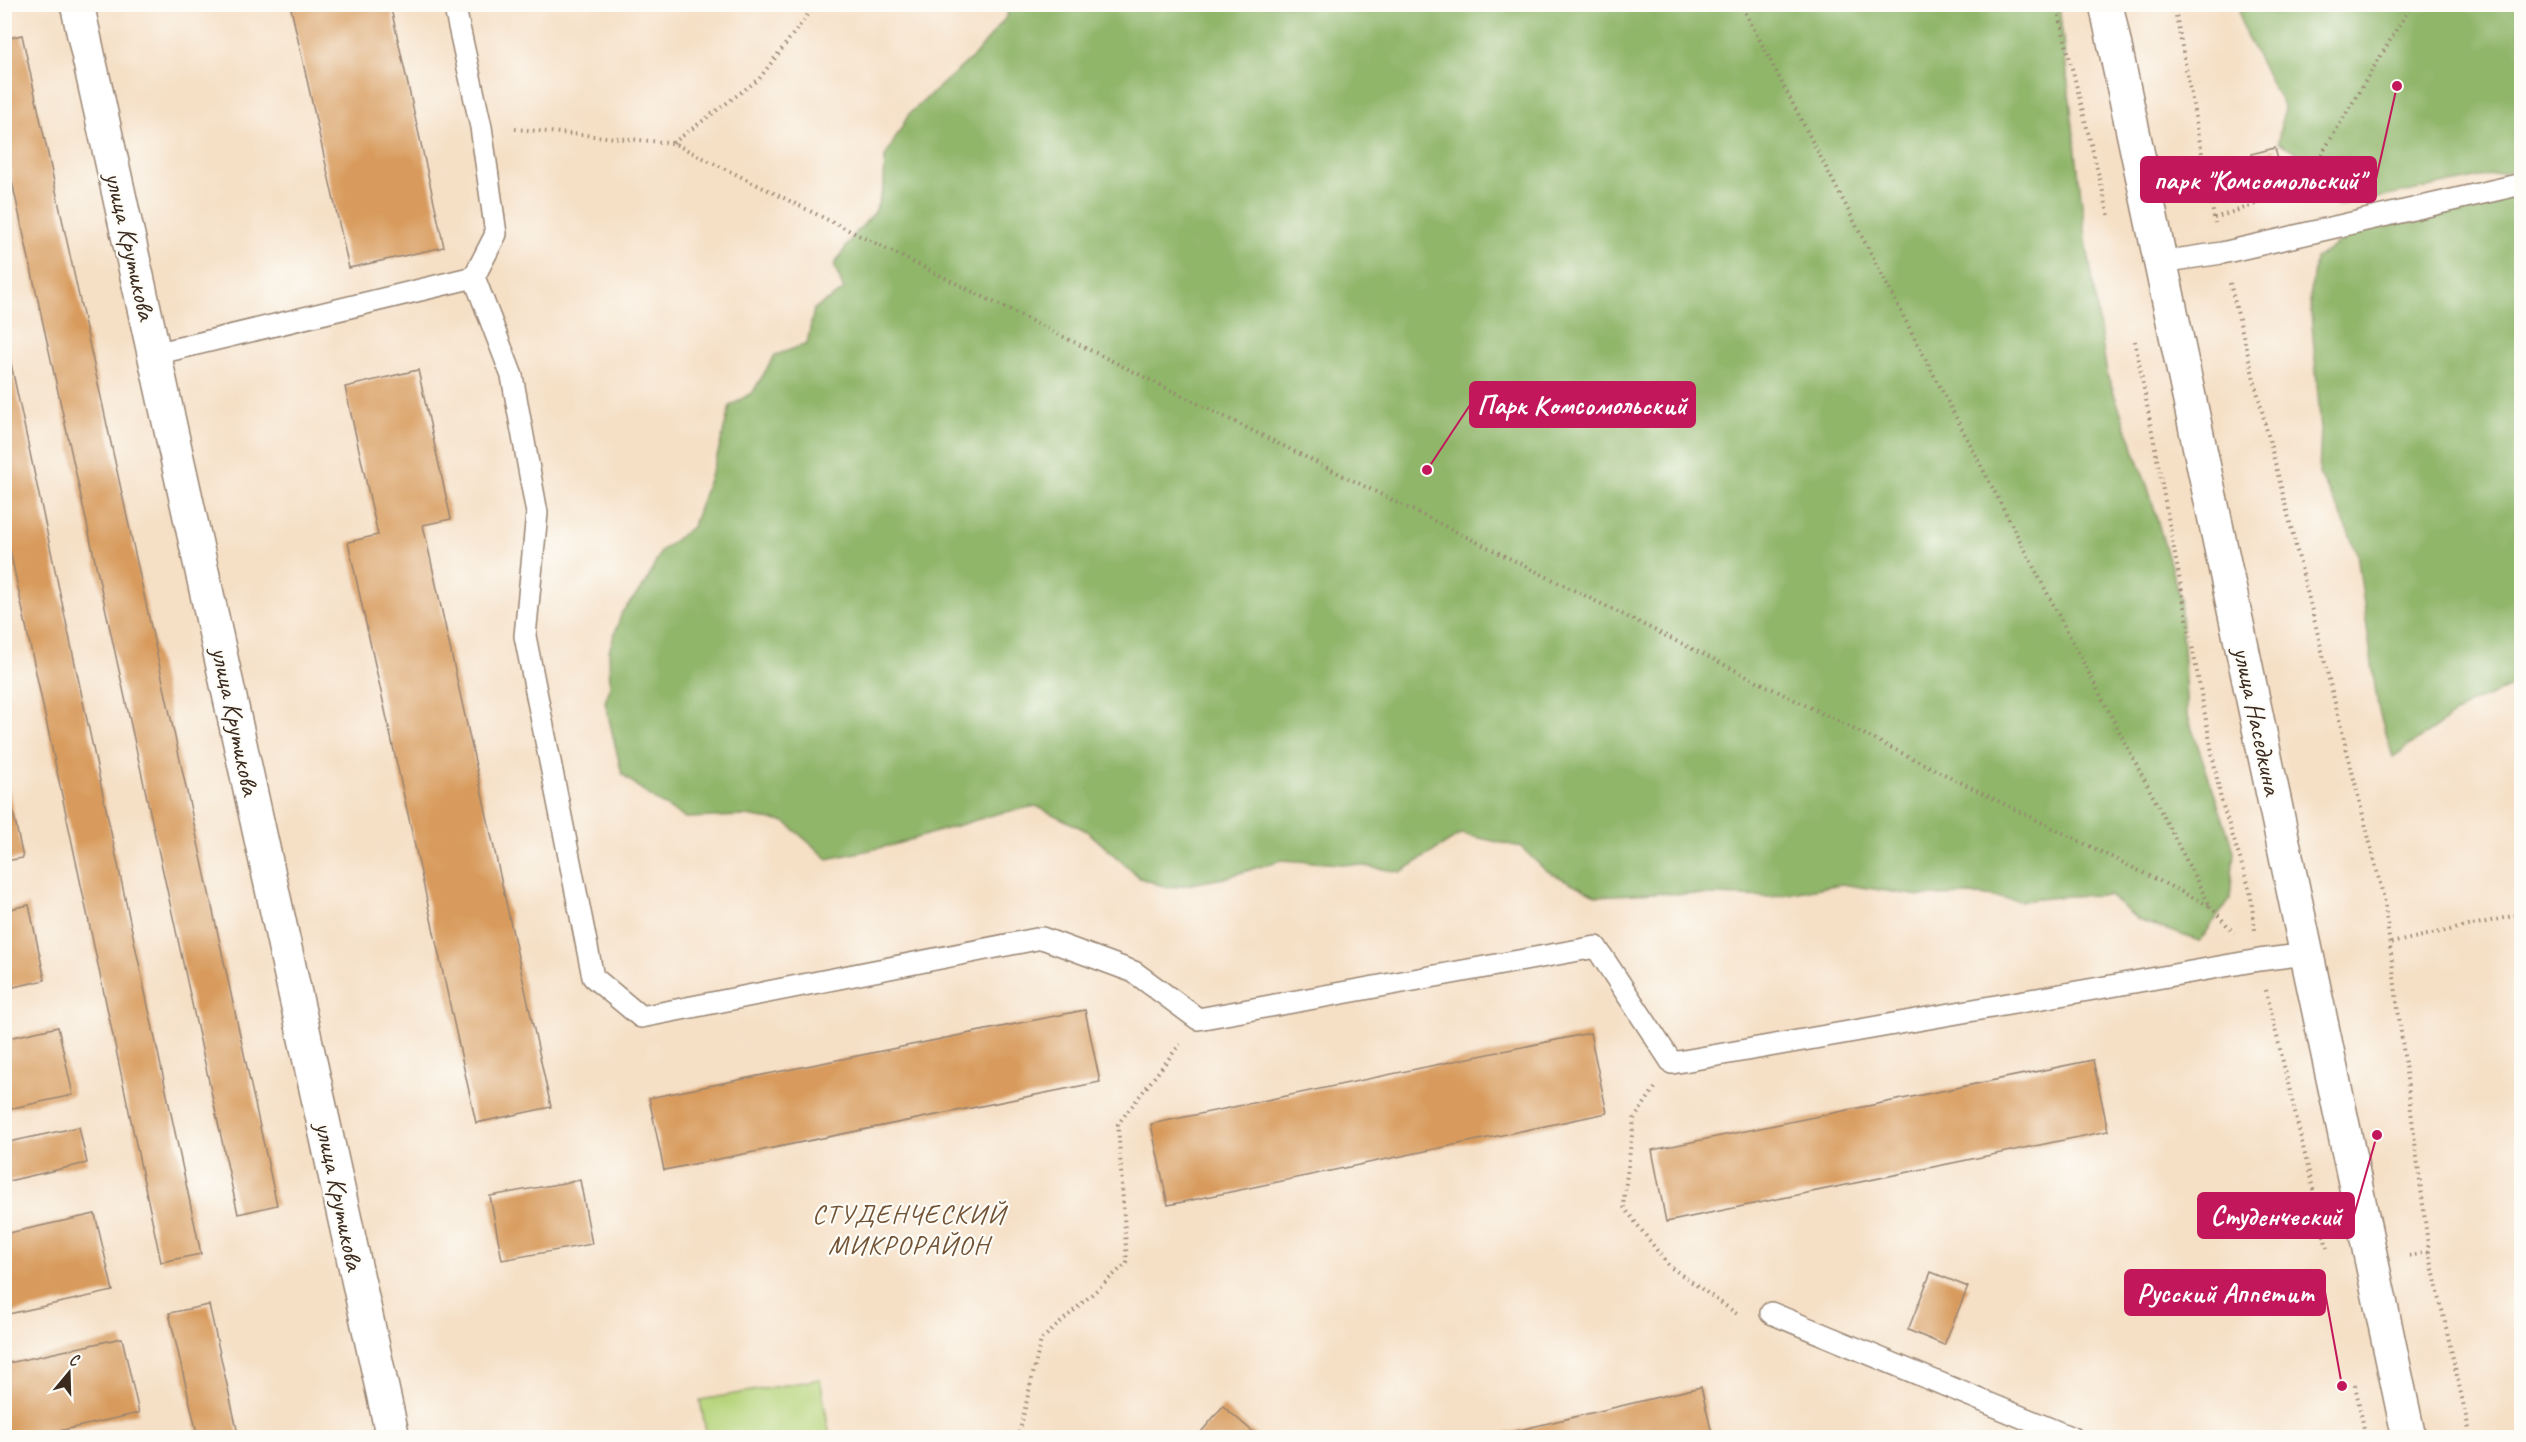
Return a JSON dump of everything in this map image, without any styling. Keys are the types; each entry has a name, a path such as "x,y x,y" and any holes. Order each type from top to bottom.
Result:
{"main road":[{"name":"улица Крутикова","path":"77,4 393,1437"},
{"name":"улица Наседкина","path":"2106,4 2409,1437"}],"lane":[{"path":"454,4 481,127 496,234 474,277 512,376 537,513 525,636 592,977 641,1017 1042,938 1134,972 1198,1019 1596,947 1672,1063 2259,960 2307,954"},
{"path":"2161,262 2222,253 2522,184"},
{"path":"155,354 474,277"},
{"path":"1771,1314 2072,1437"}],"path":[{"path":"673,143 759,79 816,4"},
{"path":"481,127 673,143 2210,906 1741,4"},
{"path":"2056,4 2109,219"},
{"path":"2174,4 2222,253 2384,899 2429,1252 2471,1437"},
{"path":"2214,218 2300,190 2412,4"},
{"path":"2134,335 2221,800 2250,890 2259,960 2327,1249"},
{"path":"2391,943 2522,914"},
{"path":"1018,1437 1041,1340 1126,1263 1118,1124 1198,1019"},
{"path":"1672,1063 1634,1119 1623,1206 1669,1266 1740,1316"},
{"path":"2355,1382 2366,1437"}],"green space":[{"path":"1004,5 2059,5 2086,239 2107,374 2148,488 2180,598 2187,714 2234,851 2230,899 2200,941 2138,920 2109,895 2020,901 1980,895 1920,896 1841,884 1772,897 1653,893 1597,896 1545,870 1521,847 1461,834 1401,872 1358,865 1281,860 1224,878 1169,888 1140,878 1087,831 1036,806 996,814 893,845 828,859 785,822 746,816 685,818 655,800 622,774 605,702 610,688 609,651 622,612 646,583 661,551 693,526 718,453 730,406 753,392 775,355 807,344 814,309 844,290 834,265 854,235 875,212 884,186 885,157 909,114 975,55 1008,15"},
{"path":"2239,5 2521,5 2521,169 2338,206 2316,163 2278,142 2284,108 2242,27"},
{"path":"2521,194 2521,683 2471,703 2393,757 2378,708 2357,553 2339,510 2319,474 2321,430 2310,301 2315,259 2357,231"},
{"path":"820,1379 830,1437 707,1437 700,1400"}],"building":[{"path":"290,4 390,4 444,247 349,268"},
{"path":"22,35 277,1205 238,1214 4,145 4,39"},
{"path":"2275,148 2283,181 2259,186 2251,154"},
{"path":"4,331 201,1254 161,1262 4,522"},
{"path":"418,370 451,519 423,525 551,1107 476,1123 348,542 378,535 345,387"},
{"path":"5,778 23,858 5,861"},
{"path":"29,905 45,980 5,989 5,910"},
{"path":"1085,1010 1100,1082 664,1170 649,1098"},
{"path":"58,1027 73,1095 4,1110 4,1039"},
{"path":"1590,1033 1607,1113 1168,1205 1151,1124"},
{"path":"2093,1060 2108,1131 1666,1222 1652,1150"},
{"path":"79,1127 87,1163 4,1182 4,1143"},
{"path":"580,1180 592,1244 502,1260 490,1196"},
{"path":"95,1214 113,1291 4,1315 4,1234"},
{"path":"1931,1272 1968,1287 1944,1345 1908,1330"},
{"path":"209,1305 239,1438 198,1438 169,1313"},
{"path":"122,1338 139,1413 28,1438 4,1438 4,1364"},
{"path":"1701,1387 1713,1438 1490,1438 1490,1437"},
{"path":"1223,1406 1260,1438 1196,1438"}],"place":[{"name":"парк \"Комсомольский\"","path":"2397,86"},
{"name":"Парк Комсомольский","path":"1427,470"},
{"name":"Студенческий","path":"2377,1135"},
{"name":"Русский Аппетит","path":"2342,1386"}],"district":[{"name":"СТУДЕНЧЕСКИЙ МИКРОРАЙОН","path":"909,1230"}]}
